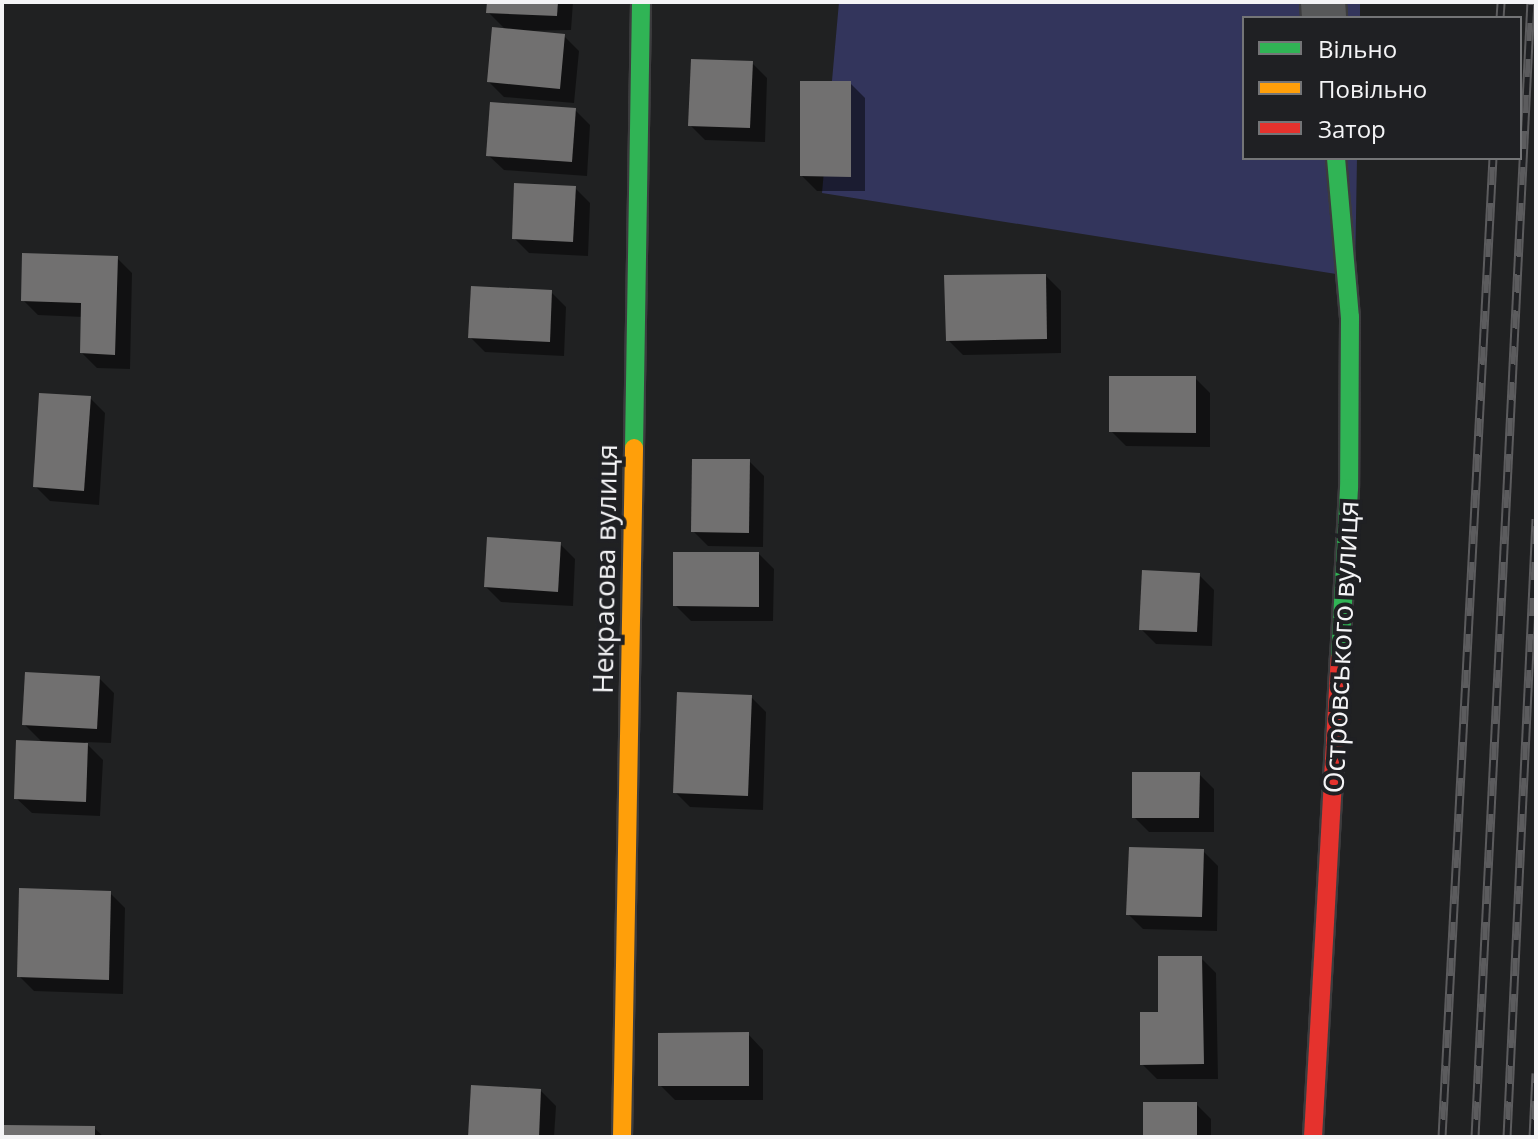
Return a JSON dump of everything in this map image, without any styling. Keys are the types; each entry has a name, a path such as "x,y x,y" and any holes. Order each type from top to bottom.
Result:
{"street":[{"name":"Некрасова вулиця","path":"622,1137 641,2"},
{"name":"Островського вулиця","path":"1313,1137 1349,488 1350,317 1336,160"}],"shaded area":[{"path":"839,2 1360,2 1360,16 1242,16 1242,160 1357,160 1355,277 822,193"}],"building":[{"path":"487,2 558,2 557,16 486,13"},
{"path":"492,27 565,34 560,89 487,82"},
{"path":"691,59 753,61 750,128 688,126"},
{"path":"800,81 851,81 851,177 800,176"},
{"path":"490,102 576,108 572,162 486,156"},
{"path":"514,183 576,186 573,242 512,239"},
{"path":"22,253 118,256 115,355 80,353 81,303 21,301"},
{"path":"1046,274 1047,339 946,341 944,275"},
{"path":"471,286 552,290 550,342 468,338"},
{"path":"1109,376 1196,376 1196,433 1109,432"},
{"path":"39,393 91,396 84,491 33,487"},
{"path":"692,459 750,459 749,533 691,532"},
{"path":"487,537 561,542 558,592 484,587"},
{"path":"673,552 759,552 759,607 673,606"},
{"path":"1142,570 1200,573 1197,632 1139,630"},
{"path":"25,672 100,676 97,729 22,725"},
{"path":"677,692 752,695 748,796 673,793"},
{"path":"16,740 88,743 86,802 14,799"},
{"path":"1132,772 1200,772 1199,818 1132,818"},
{"path":"1129,847 1204,849 1202,917 1126,915"},
{"path":"19,888 111,891 109,980 17,977"},
{"path":"1158,956 1202,956 1204,1064 1140,1065 1140,1012 1158,1012"},
{"path":"749,1032 749,1086 658,1086 658,1033"},
{"path":"471,1085 541,1089 539,1137 468,1137"},
{"path":"1143,1102 1197,1102 1197,1137 1143,1137"},
{"path":"4,1125 95,1126 95,1137 4,1137"}],"railway":[{"path":"1500,16 1501,2"},
{"path":"1475,1137 1531,2"},
{"path":"1442,1137 1493,160"},
{"path":"1507,1137 1536,519"},
{"path":"1533,1137 1536,1073"}],"traffic: fast":[{"path":"634,448 641,2"},
{"path":"1336,160 1350,317 1349,488 1340,659"}],"traffic: slow":[{"path":"622,1137 634,448"}],"traffic: jam":[{"path":"1313,1137 1340,659"}]}
